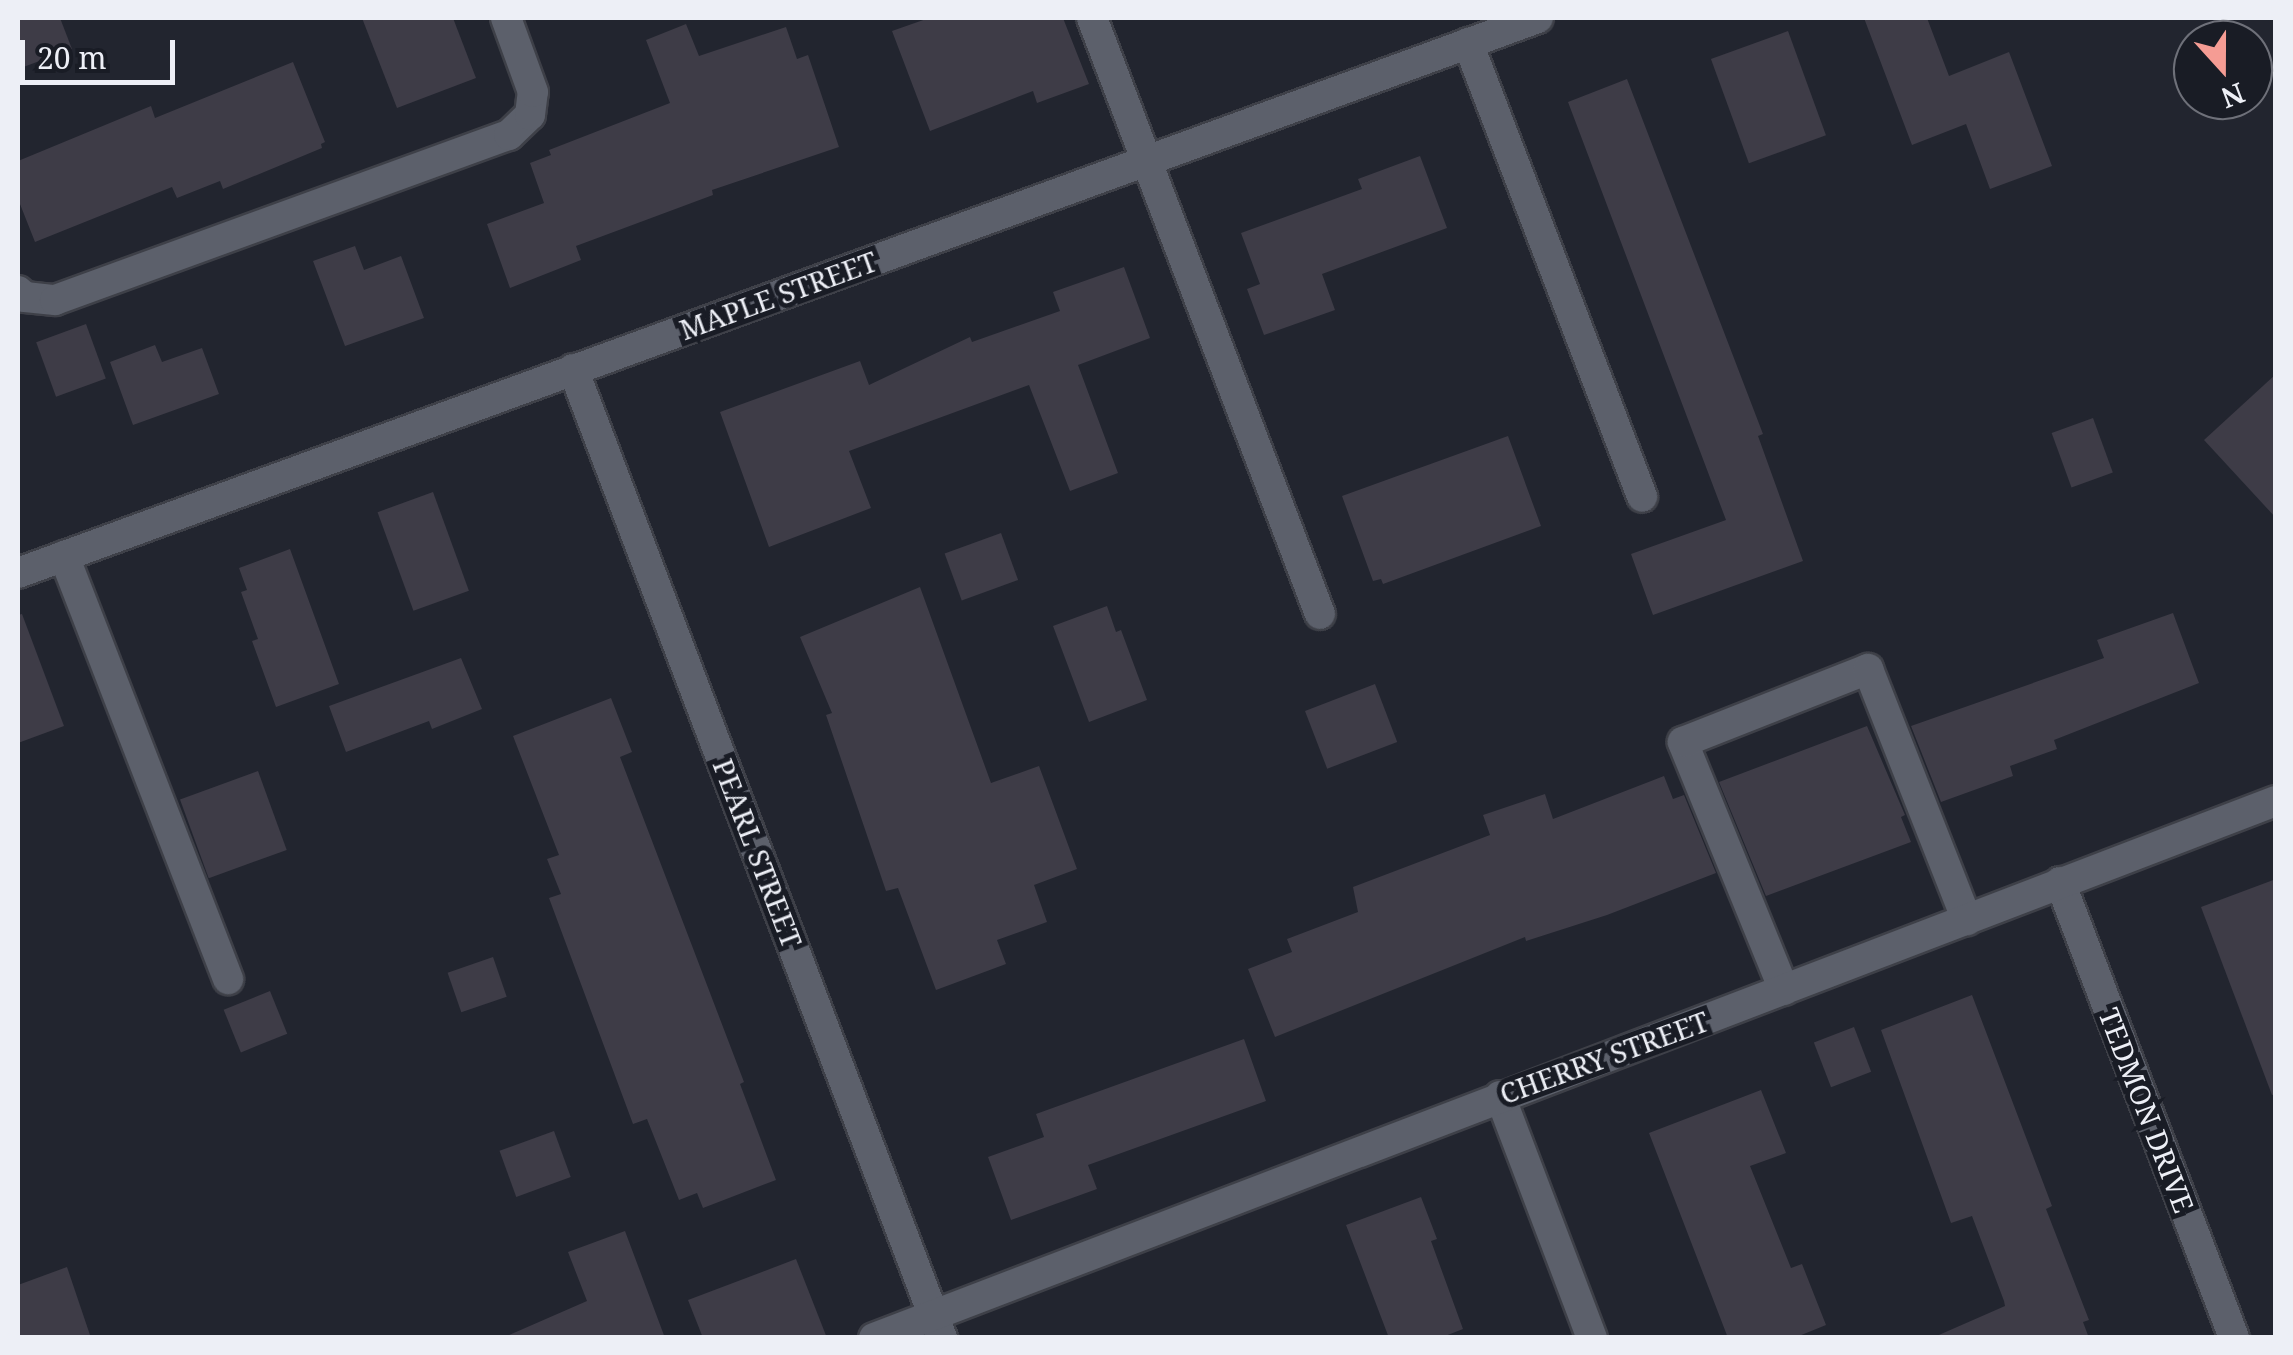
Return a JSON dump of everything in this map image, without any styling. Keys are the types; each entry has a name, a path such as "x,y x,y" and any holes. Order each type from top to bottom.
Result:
{"street":[{"path":"18,291 24,297 55,300 509,134 530,114 533,92 506,18"},
{"path":"1092,18 1320,614"},
{"name":"MAPLE STREET","path":"18,573 1538,18"},
{"path":"1468,43 1642,497"},
{"name":"PEARL STREET","path":"574,369 938,1327"},
{"path":"64,556 228,979"},
{"path":"1784,990 1683,742 1868,669 1967,920"},
{"name":"CHERRY STREET","path":"874,1338 938,1327 1500,1096 2276,801"},
{"name":"TEDMON DRIVE","path":"2060,882 2234,1338"},
{"path":"1500,1096 1592,1338"}],"building":[{"path":"18,18 60,18 72,49 18,69"},
{"path":"362,18 453,18 476,78 397,108"},
{"path":"929,18 1063,18 1089,84 1037,103 1033,91 930,131 892,31"},
{"path":"1864,18 1927,18 1949,76 2009,52 2052,166 1990,189 1966,124 1912,145"},
{"path":"686,24 699,56 786,27 797,59 808,55 839,147 712,190 713,195 576,246 581,260 510,288 487,224 544,203 530,163 551,155 549,150 670,103 646,40"},
{"path":"1788,31 1826,135 1749,163 1711,59"},
{"path":"293,62 325,142 322,148 223,189 220,181 177,198 172,187 35,242 18,199 18,161 151,106 155,118"},
{"path":"1627,79 1763,434 1758,436 1803,561 1653,615 1631,554 1726,520 1568,102"},
{"path":"1420,156 1447,228 1322,274 1335,310 1264,335 1247,289 1260,284 1241,233 1362,189 1358,179"},
{"path":"355,246 364,270 401,256 424,318 345,346 313,261"},
{"path":"1124,267 1150,338 1078,365 1118,473 1070,491 1029,385 849,451 871,508 769,547 720,412 860,361 869,385 970,337 972,342 1060,311 1053,292"},
{"path":"86,324 106,379 56,397 36,342"},
{"path":"155,345 162,362 202,348 219,394 133,425 110,362"},
{"path":"2276,374 2276,518 2204,440"},
{"path":"2093,418 2113,473 2071,488 2052,433"},
{"path":"1508,436 1541,526 1383,584 1381,579 1373,581 1342,496"},
{"path":"433,492 469,591 413,611 378,512"},
{"path":"1001,533 1018,580 962,601 945,554"},
{"path":"290,549 339,684 276,707 252,641 258,639 241,592 247,590 239,568"},
{"path":"920,587 991,783 1039,766 1077,869 1034,885 1047,922 997,940 1006,964 936,990 898,888 886,891 826,715 832,713 800,637"},
{"path":"1107,606 1116,632 1121,630 1147,700 1089,722 1053,626"},
{"path":"2173,613 2199,683 2054,740 2057,749 2010,766 2013,776 1941,802 1911,726 2104,658 2097,640"},
{"path":"22,614 64,726 18,743 18,615"},
{"path":"461,658 482,709 432,729 429,721 346,752 329,706"},
{"path":"1375,684 1397,742 1327,769 1305,711"},
{"path":"611,698 632,752 620,757 744,1082 740,1084 776,1180 703,1208 697,1193 679,1200 647,1119 633,1124 549,898 561,894 547,859 559,855 513,736"},
{"path":"1867,726 1905,815 1901,817 1911,842 1766,896 1719,782"},
{"path":"258,771 287,850 209,878 180,799"},
{"path":"1664,776 1673,799 1684,795 1716,873 1607,915 1526,941 1525,937 1275,1037 1248,969 1292,952 1287,939 1358,912 1353,887 1490,835 1483,815 1545,794 1553,819"},
{"path":"2276,879 2276,1094 2272,1095 2201,907"},
{"path":"493,957 507,997 461,1012 448,973"},
{"path":"270,991 287,1034 241,1052 224,1010"},
{"path":"1972,995 2052,1206 2046,1209 2089,1320 2083,1322 2089,1338 1932,1338 2005,1306 1972,1216 1951,1223 1881,1030"},
{"path":"1854,1027 1871,1072 1831,1087 1814,1042"},
{"path":"1244,1039 1266,1101 1088,1165 1097,1189 1011,1220 988,1157 1044,1137 1036,1114"},
{"path":"1761,1090 1786,1153 1750,1166 1791,1268 1802,1264 1826,1325 1794,1338 1728,1338 1649,1133"},
{"path":"554,1131 571,1177 516,1197 499,1151"},
{"path":"1421,1197 1437,1239 1431,1241 1463,1329 1440,1338 1389,1338 1346,1225"},
{"path":"625,1231 665,1338 502,1338 587,1301 568,1252"},
{"path":"796,1259 827,1338 703,1338 688,1300"},
{"path":"67,1267 91,1338 18,1338 18,1285"}]}
